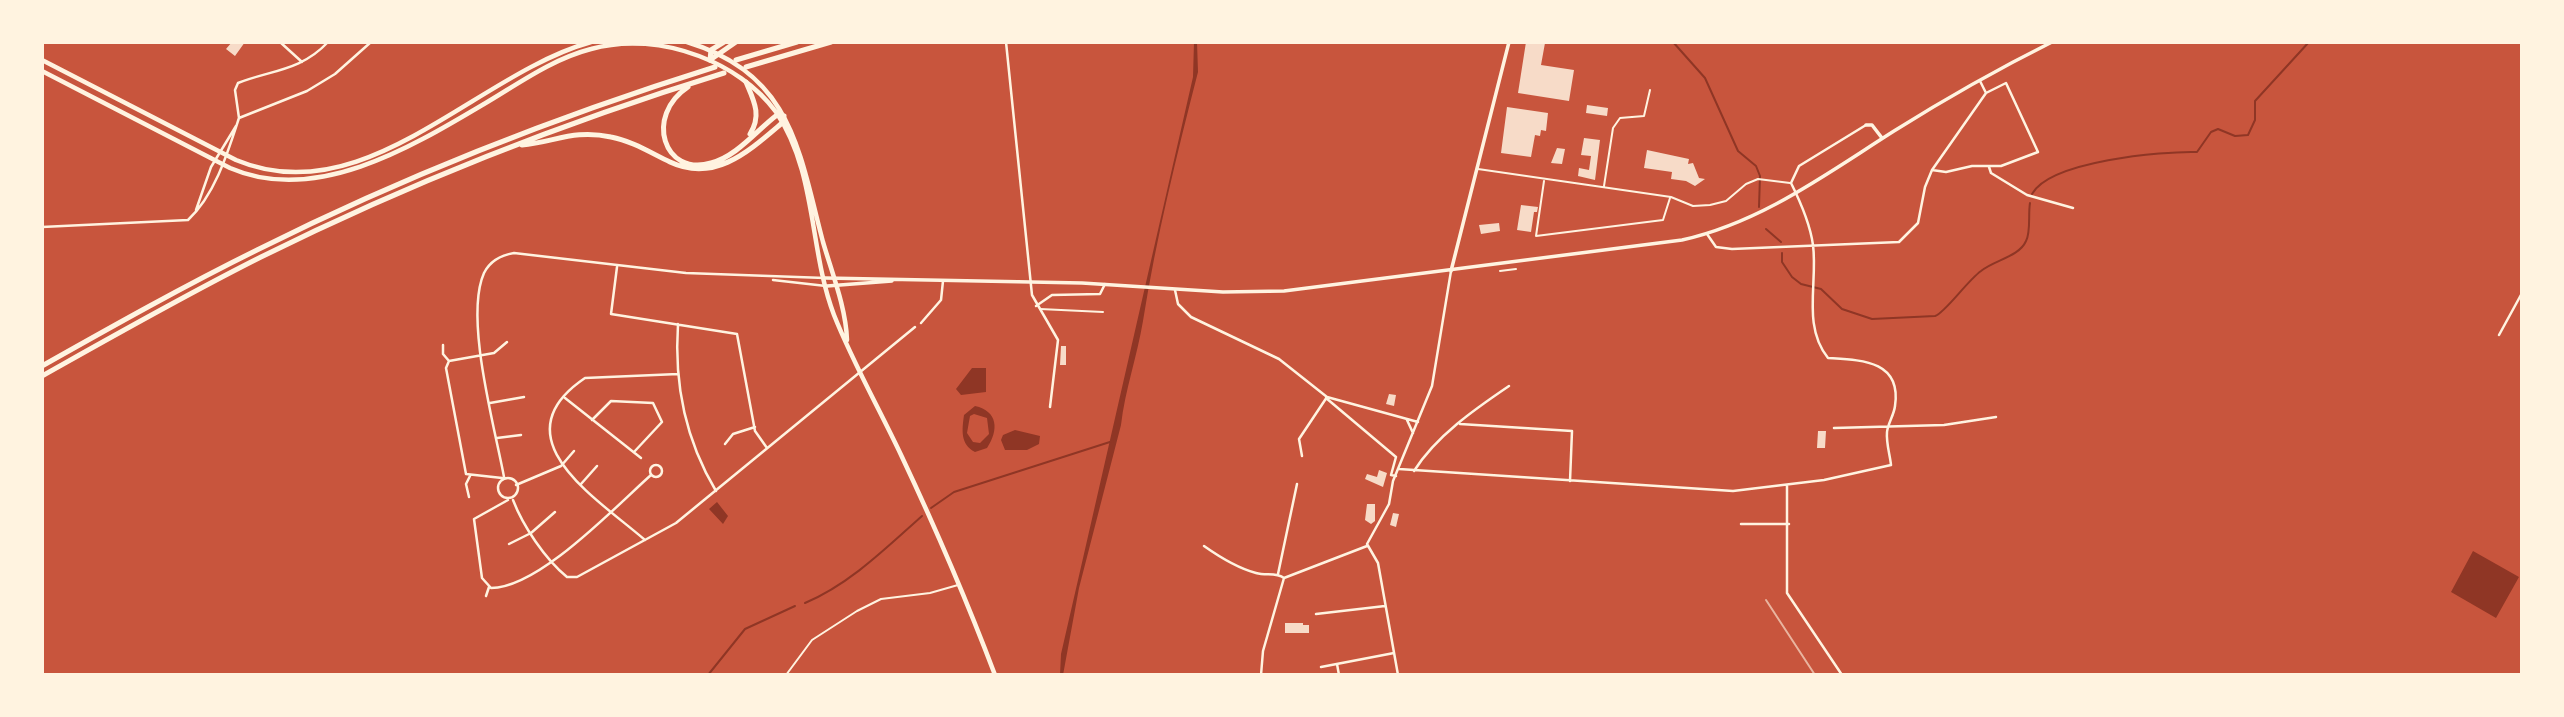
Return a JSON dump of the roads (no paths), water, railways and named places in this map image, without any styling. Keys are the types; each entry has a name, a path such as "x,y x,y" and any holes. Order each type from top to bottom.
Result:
{"highway":[{"path":"710,60 724,42"},
{"path":"715,53 726,50 736,42"},
{"path":"736,60 797,42"},
{"path":"746,66 831,42"},
{"path":"42,366 203,277 371,196 565,117 716,66"},
{"path":"42,376 268,254 387,198 515,146 724,73"},
{"path":"515,146 570,135 599,135 625,141 685,168 710,170 736,159 782,123 781,116 712,163 694,164 676,155 664,139 664,115 671,101 696,82"},
{"path":"746,82 757,113 754,128 747,140"}],"main road":[{"path":"42,60 249,166 279,173 299,173 335,166 365,156 425,130 552,57 591,42"},
{"path":"687,42 715,53 755,80 781,116 804,160 847,341"},
{"path":"1451,271 1509,42"},
{"path":"825,278 1284,291 1451,271 1707,234 1750,218 1789,198 1980,80 2052,42"},
{"path":"42,71 242,174 286,183 330,176 429,135 543,69 599,47 652,45 710,60 746,82 781,116"},
{"path":"782,123 803,174 834,313 960,585 995,675"},
{"path":"1866,125 1872,125 1883,139"},
{"path":"827,286 894,281"}],"street":[{"path":"280,42 302,62"},
{"path":"195,210 202,204 227,156 239,118 235,94 238,83 282,72 302,62 328,42"},
{"path":"239,118 314,86 335,74 371,42"},
{"path":"1006,42 1032,282 1038,308 1058,340 1050,407"},
{"path":"1980,80 1986,93"},
{"path":"1707,234 1716,247 1732,249 1899,242 1918,223 1925,187 1932,170 1986,93 2006,83 2038,152 2001,166 1972,166 1946,172 1932,170"},
{"path":"1399,470 1723,491 1839,478 1891,465 1888,427 1896,402 1888,375 1869,361 1828,358 1816,335 1813,246 1802,203 1791,183 1799,166 1866,125"},
{"path":"42,227 183,222 189,219 214,160 236,126"},
{"path":"1989,167 1991,173 2027,195 2073,208"},
{"path":"827,286 767,278 617,266 514,253 499,257 486,269 477,325 503,478 500,489 553,562 571,578 676,523 915,327"},
{"path":"617,266 611,314 737,334 755,427 767,448"},
{"path":"1284,578 1367,546 1389,504 1395,476 1432,386 1451,271"},
{"path":"767,278 825,278"},
{"path":"920,323 942,300 943,281"},
{"path":"1038,308 1052,295 1100,294 1104,291 1105,284"},
{"path":"1175,289 1178,304 1191,317 1220,334 1279,359 1396,457 1391,475 1395,476"},
{"path":"2499,335 2522,293"},
{"path":"678,324 678,374 692,441 716,491"},
{"path":"449,361 494,353 507,342"},
{"path":"443,345 443,354 449,361"},
{"path":"449,361 446,369 463,467 470,476 510,477 516,485 517,494 510,500 474,519 482,578 489,587"},
{"path":"646,541 561,466 553,453 550,431 553,415 579,382 590,377 678,374"},
{"path":"1415,471 1437,444 1509,386"},
{"path":"490,403 524,397"},
{"path":"565,398 641,458"},
{"path":"1326,398 1418,422"},
{"path":"1302,456 1299,439 1326,398"},
{"path":"592,420 611,401 653,403 662,422 634,452"},
{"path":"1833,428 1964,424 1996,417"},
{"path":"1405,418 1413,436"},
{"path":"1460,424 1572,431 1570,481"},
{"path":"725,444 733,434 755,427"},
{"path":"497,438 522,435"},
{"path":"516,485 561,466 574,451"},
{"path":"581,484 597,466"},
{"path":"489,587 512,584 553,562 651,475"},
{"path":"468,497 466,484 470,476"},
{"path":"1278,574 1297,484"},
{"path":"1787,485 1787,593 1842,675"},
{"path":"509,544 530,533 555,512"},
{"path":"1741,524 1788,524"},
{"path":"1367,546 1378,563 1398,675"},
{"path":"1204,547 1245,569 1266,575 1278,574 1284,578"},
{"path":"1262,675 1263,651 1284,578"},
{"path":"485,596 489,587"},
{"path":"1316,614 1385,606"},
{"path":"1321,667 1394,653"},
{"path":"1337,664 1339,675"}],"lane":[{"path":"1603,187 1613,128 1620,118 1644,116 1650,90"},
{"path":"1477,169 1671,197 1693,206 1726,201 1758,179 1791,183"},
{"path":"1544,179 1535,236 1663,220 1671,197"},
{"path":"1038,308 1103,312"},
{"path":"786,675 813,640 857,611 881,599 930,593 960,585"}],"waterway":[{"path":"1673,42 1705,78 1738,151 1756,166 1760,176 1759,207"},
{"path":"2032,194 2043,183 2060,173 2083,166 2134,156 2197,152 2211,132 2218,129 2235,136 2248,135 2255,120 2255,101 2309,42"},
{"path":"1782,253 1782,262 1792,277 1801,284 1821,289 1842,309 1872,319 1935,316 1981,271 2012,255 2023,246 2028,233 2030,203"},
{"path":"1766,229 1781,242"},
{"path":"931,508 954,492 1113,441"},
{"path":"805,603 852,576 922,516"},
{"path":"708,675 745,629 795,606"}],"railway":[{"path":"1766,600 1815,675"}]}
